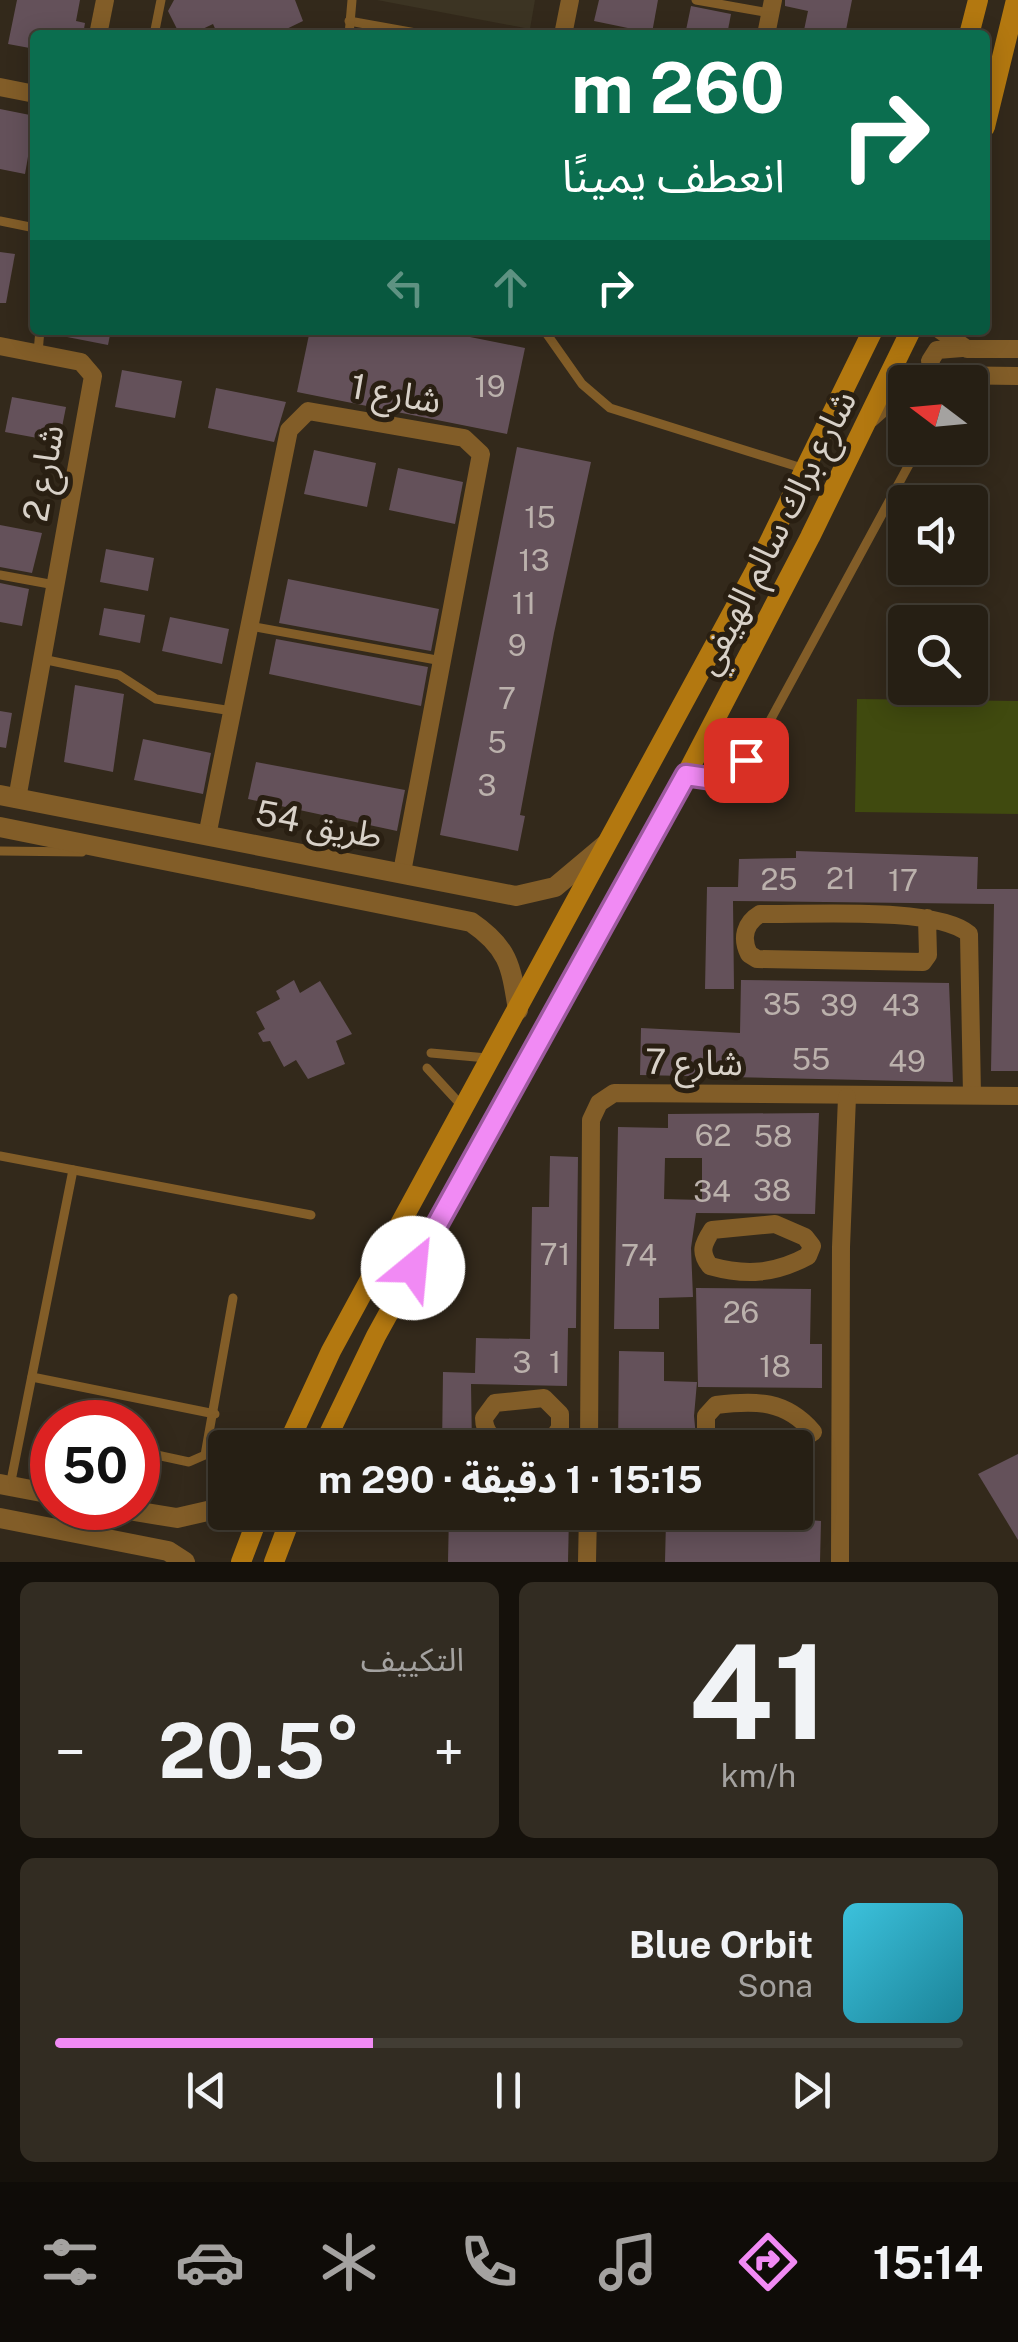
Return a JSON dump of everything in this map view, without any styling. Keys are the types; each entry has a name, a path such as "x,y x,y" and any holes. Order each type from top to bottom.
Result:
{"main road":[{"path":"971,30 978,0"},
{"path":"992,80 1016,4"},
{"name":"شارع براك سالم الهيفي","path":"294,1430 330,1351 755,572 871,335"},
{"name":"شارع براك سالم الهيفي","path":"331,1430 413,1268 686,775 810,537 909,335"},
{"path":"782,519 792,534 810,537"},
{"path":"755,572 773,573 783,588"},
{"path":"406,1212 416,1227 435,1228"},
{"path":"388,1247 406,1251 413,1268"},
{"path":"241,1562 253,1530"},
{"path":"274,1562 286,1530"}],"street":[{"path":"99,30 105,0"},
{"path":"564,30 570,0"},
{"path":"0,87 30,93"},
{"path":"947,335 967,349"},
{"name":"شارع 2","path":"0,346 80,362 93,376 42,659 8,797"},
{"path":"929,365 937,350 1018,349"},
{"path":"988,377 1018,376"},
{"path":"869,419 888,403"},
{"name":"شارع 1","path":"207,836 289,430 308,411 464,438 481,454 402,872"},
{"name":"طريق 54","path":"8,797 516,896 555,887 610,840"},
{"name":"طريق 54","path":"0,827 471,922 496,940 512,967 518,1010"},
{"path":"306,888 319,879 316,856"},
{"path":"927,918 928,955 924,962 757,959 749,954 744,936 752,918 760,914 927,918 958,924 970,934 972,1095"},
{"name":"شارع 7","path":"589,1430 591,1120 599,1103 614,1093 1018,1096"},
{"path":"840,1562 841,1246 847,1097"},
{"path":"775,1224 806,1237 812,1246 808,1256 776,1272 730,1271 710,1266 703,1258 703,1244 712,1230 731,1225 775,1224"},
{"path":"812,1246 841,1246"},
{"path":"705,1430 706,1416 716,1405 748,1401 788,1408 811,1430"},
{"path":"561,1421 589,1421"},
{"path":"813,1432 840,1430"},
{"path":"5,1484 30,1489"},
{"path":"160,1516 176,1518 208,1511"},
{"path":"0,1518 168,1551 185,1562"},
{"path":"142,1546 154,1539 155,1530"},
{"path":"587,1562 588,1530"}],"lane":[{"path":"155,30 161,0"},
{"path":"348,30 352,0"},
{"path":"696,0 772,7"},
{"path":"349,22 398,30"},
{"path":"0,221 30,227"},
{"path":"38,354 40,335"},
{"path":"548,335 582,384 610,408 808,470"},
{"path":"686,775 714,779 738,767 753,752 909,465"},
{"path":"0,574 55,586"},
{"path":"250,626 442,661"},
{"path":"42,659 120,675 156,698 232,711"},
{"path":"0,851 142,855"},
{"path":"431,1053 490,1058"},
{"path":"427,1068 463,1108"},
{"path":"0,1156 311,1216"},
{"path":"5,1484 32,1376 72,1170"},
{"path":"160,1455 198,1461 210,1446 233,1298"},
{"path":"32,1376 215,1414"}],"shaded area":[{"path":"377,0 535,0 530,29"}],"green space":[{"path":"857,699 888,699 888,705 988,705 988,701 1018,701 1018,814 855,812"}],"building":[{"path":"17,0 80,0 76,21 85,23 84,30 30,30 30,48 8,44"},
{"path":"174,0 295,0 303,21 284,30 216,30 213,24 200,30 178,30 168,11"},
{"path":"599,0 658,0 653,30 594,21"},
{"path":"785,0 852,0 846,30 804,30 808,11 785,6"},
{"path":"691,6 731,14 728,30 686,30"},
{"path":"0,109 30,115 25,174 0,169"},
{"path":"0,252 15,254 6,303 0,303"},
{"path":"62,335 110,335 108,345"},
{"path":"309,335 460,335 525,348 507,434 297,392"},
{"path":"122,370 182,381 175,418 115,407"},
{"path":"216,388 286,402 274,442 208,428"},
{"path":"12,397 66,407 59,442 5,432"},
{"path":"517,447 591,462 554,633 520,815 525,816 518,851 440,835"},
{"path":"314,450 376,463 367,507 304,494"},
{"path":"398,468 463,482 455,524 389,510"},
{"path":"0,525 42,533 32,573 0,567"},
{"path":"106,549 154,558 148,591 100,582"},
{"path":"288,579 439,609 431,651 279,623"},
{"path":"0,583 29,589 22,626 0,622"},
{"path":"104,608 145,615 140,643 99,635"},
{"path":"170,617 229,629 222,664 162,651"},
{"path":"276,639 428,667 421,706 269,674"},
{"path":"75,685 124,694 113,772 64,762"},
{"path":"0,711 12,713 6,748 0,747"},
{"path":"143,739 211,753 203,794 134,780"},
{"path":"256,762 405,790 397,831 248,799"},
{"path":"796,851 978,857 977,889 1018,889 1018,1071 991,1071 994,904 733,901 734,989 705,989 707,887 738,887 739,859 796,858"},
{"path":"294,980 300,993 320,981 352,1034 336,1041 345,1064 308,1079 296,1060 284,1067 270,1041 263,1042 258,1033 265,1029 256,1012 280,999 276,991"},
{"path":"741,980 949,983 953,1082 640,1075 641,1028 740,1033"},
{"path":"819,1113 815,1214 696,1213 691,1248 693,1297 659,1298 659,1329 614,1329 618,1127 668,1128 668,1114","holes":["665,1158 702,1158 702,1200 664,1199"]},
{"path":"550,1156 578,1157 576,1328 568,1328 567,1386 471,1384 472,1430 442,1430 443,1372 475,1373 476,1338 530,1339 532,1207 549,1207"},
{"path":"696,1288 811,1289 810,1344 822,1344 822,1388 698,1387"},
{"path":"619,1351 664,1352 664,1381 697,1382 695,1430 618,1430"},
{"path":"1018,1454 1018,1540 978,1474"},
{"path":"813,1520 821,1521 820,1562 665,1562 666,1530 813,1530"},
{"path":"449,1530 569,1530 568,1562 448,1562"}],"route":[{"path":"413,1268 686,775 714,779 746,760"}]}
